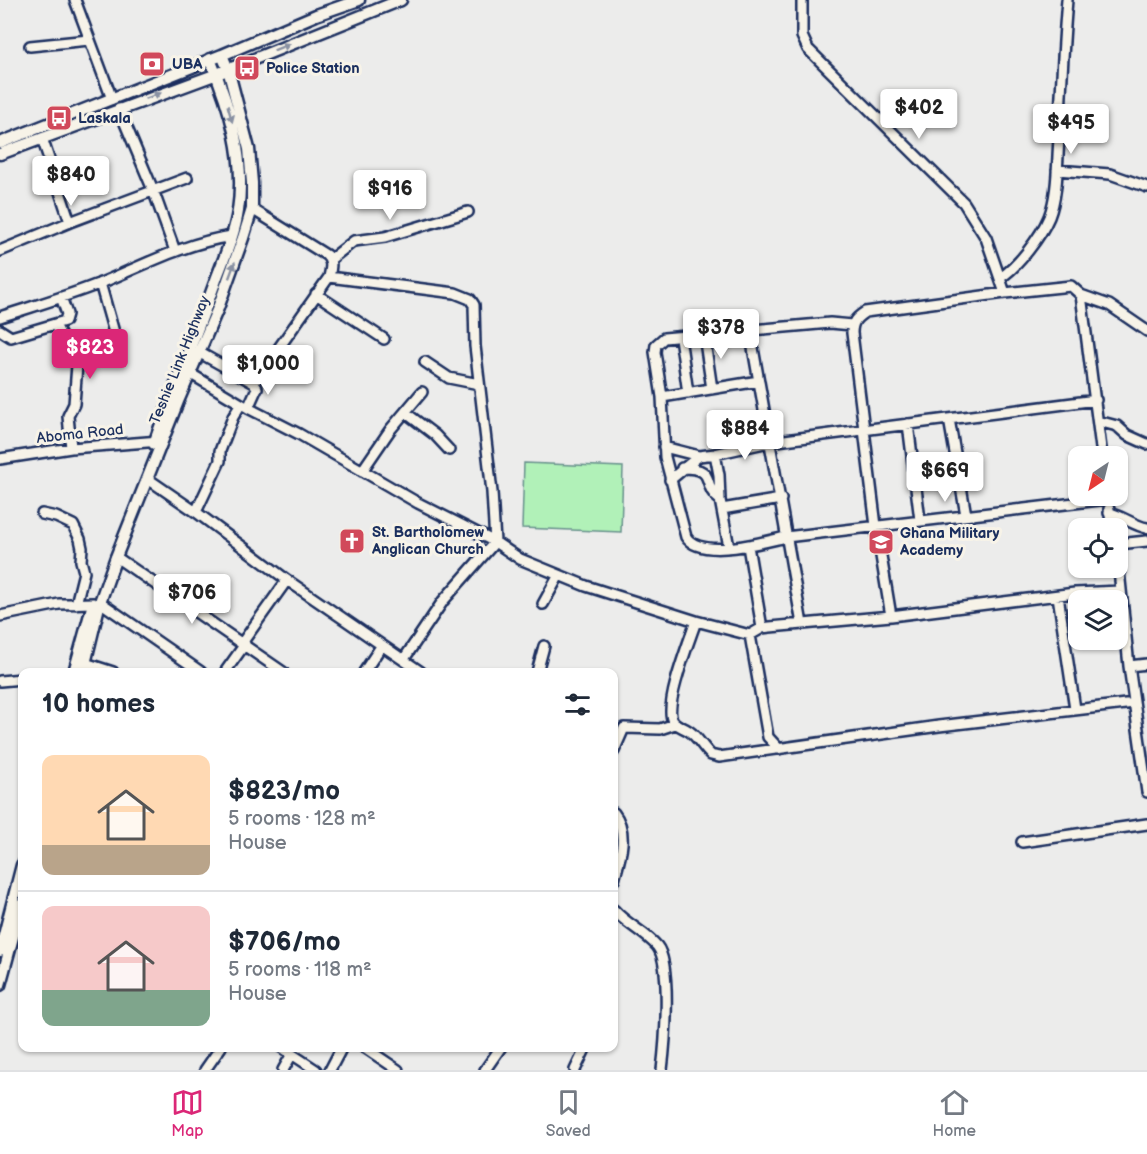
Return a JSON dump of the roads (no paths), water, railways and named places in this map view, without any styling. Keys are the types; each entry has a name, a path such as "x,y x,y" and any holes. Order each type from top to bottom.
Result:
{"main road":[{"path":"0,143 316,15 359,0"},
{"path":"0,154 217,74 401,0"},
{"name":"Teshie Link Highway","path":"75,668 110,554 142,477 200,353 240,248 252,209 249,149 228,69 222,55"},
{"name":"Teshie Link Highway","path":"84,667 97,602 148,479 159,441 232,236 238,211 240,163 234,129 210,59"},
{"path":"0,951 18,910"},
{"path":"0,986 18,913"}],"street":[{"path":"75,0 112,99"},
{"path":"802,0 802,36 808,49 964,203 986,238 1005,292"},
{"path":"1000,278 1011,271 1021,260 1048,218 1057,170 1061,71 1067,0"},
{"path":"30,46 89,40"},
{"path":"118,110 153,190 175,251"},
{"path":"42,138 70,222"},
{"path":"1057,170 1110,174 1147,188"},
{"path":"0,251 187,178"},
{"path":"252,209 331,259"},
{"path":"254,383 328,277 331,259 354,241 384,237 468,212"},
{"path":"0,317 100,283 175,251 205,241 232,236"},
{"path":"205,241 228,247"},
{"path":"328,277 455,293 470,299 474,305 479,384 492,492 495,542 443,602 404,659"},
{"path":"100,283 115,336"},
{"path":"891,616 876,526 852,325 857,318 865,312 1005,292 1071,286 1081,295 1109,305 1147,331"},
{"path":"316,294 384,339"},
{"path":"1081,295 1101,446"},
{"path":"0,330 11,337 65,321 68,318 61,297"},
{"path":"852,325 830,323 750,332 680,336 664,338 656,345 662,397 664,447 670,480 686,537 690,543 701,548 748,546 786,537 1068,502"},
{"path":"55,325 77,365 74,404 68,416 71,448"},
{"path":"750,332 802,624"},
{"path":"704,335 712,389"},
{"path":"680,336 688,393"},
{"path":"196,512 220,460 220,451 226,434 257,388 254,383 200,353"},
{"path":"425,362 449,378 479,384"},
{"path":"190,374 362,471 495,542 520,559 585,586 696,621 750,634 762,628 891,616 1068,595"},
{"path":"662,397 759,381"},
{"path":"362,471 390,430 422,392"},
{"path":"664,447 699,456 769,442 1096,400"},
{"path":"406,413 435,435 449,450"},
{"path":"949,419 966,514"},
{"path":"1098,421 1117,426 1127,435 1147,444"},
{"path":"908,424 920,520"},
{"name":"Aboma Road","path":"0,459 71,448 159,441"},
{"path":"715,454 729,548"},
{"path":"670,480 699,456"},
{"path":"682,468 700,470 706,475 712,494 721,505"},
{"path":"148,479 287,580 416,668"},
{"path":"721,505 781,499"},
{"path":"1108,506 1110,518"},
{"path":"1109,513 1122,516 1140,527 1147,528"},
{"path":"42,514 56,517 73,525 80,539 84,580 76,604"},
{"path":"1128,543 1147,541"},
{"path":"748,546 762,628"},
{"path":"116,557 277,668"},
{"path":"543,604 559,575"},
{"path":"228,668 287,580"},
{"path":"1058,596 1076,709"},
{"path":"0,616 58,604 97,602 195,668"},
{"path":"696,621 673,692 671,718 675,724 698,738 711,755 719,757 1134,703"},
{"path":"750,634 768,737 779,748"},
{"path":"367,668 382,645"},
{"path":"538,668 544,646"},
{"path":"1127,650 1147,792"},
{"path":"1129,666 1147,664"},
{"path":"0,681 18,679"},
{"path":"618,742 624,728 660,729 675,724"},
{"path":"758,752 768,737"},
{"path":"618,819 621,823 622,844 618,862"},
{"path":"1022,842 1147,824"},
{"path":"618,913 656,944 662,955 666,1005 662,1070"},
{"path":"205,1070 218,1052"},
{"path":"288,1052 316,1070"},
{"path":"283,1070 296,1052"},
{"path":"330,1070 339,1052"},
{"path":"371,1052 398,1070"},
{"path":"485,1070 498,1052"},
{"path":"575,1070 584,1052"}],"place":[{"name":"UBA","path":"152,64"},
{"name":"Police Station","path":"247,68"},
{"name":"Laskala","path":"59,118"},
{"name":"St. Bartholomew Anglican Church","path":"352,541"},
{"name":"Ghana Military Academy","path":"881,542"}]}
